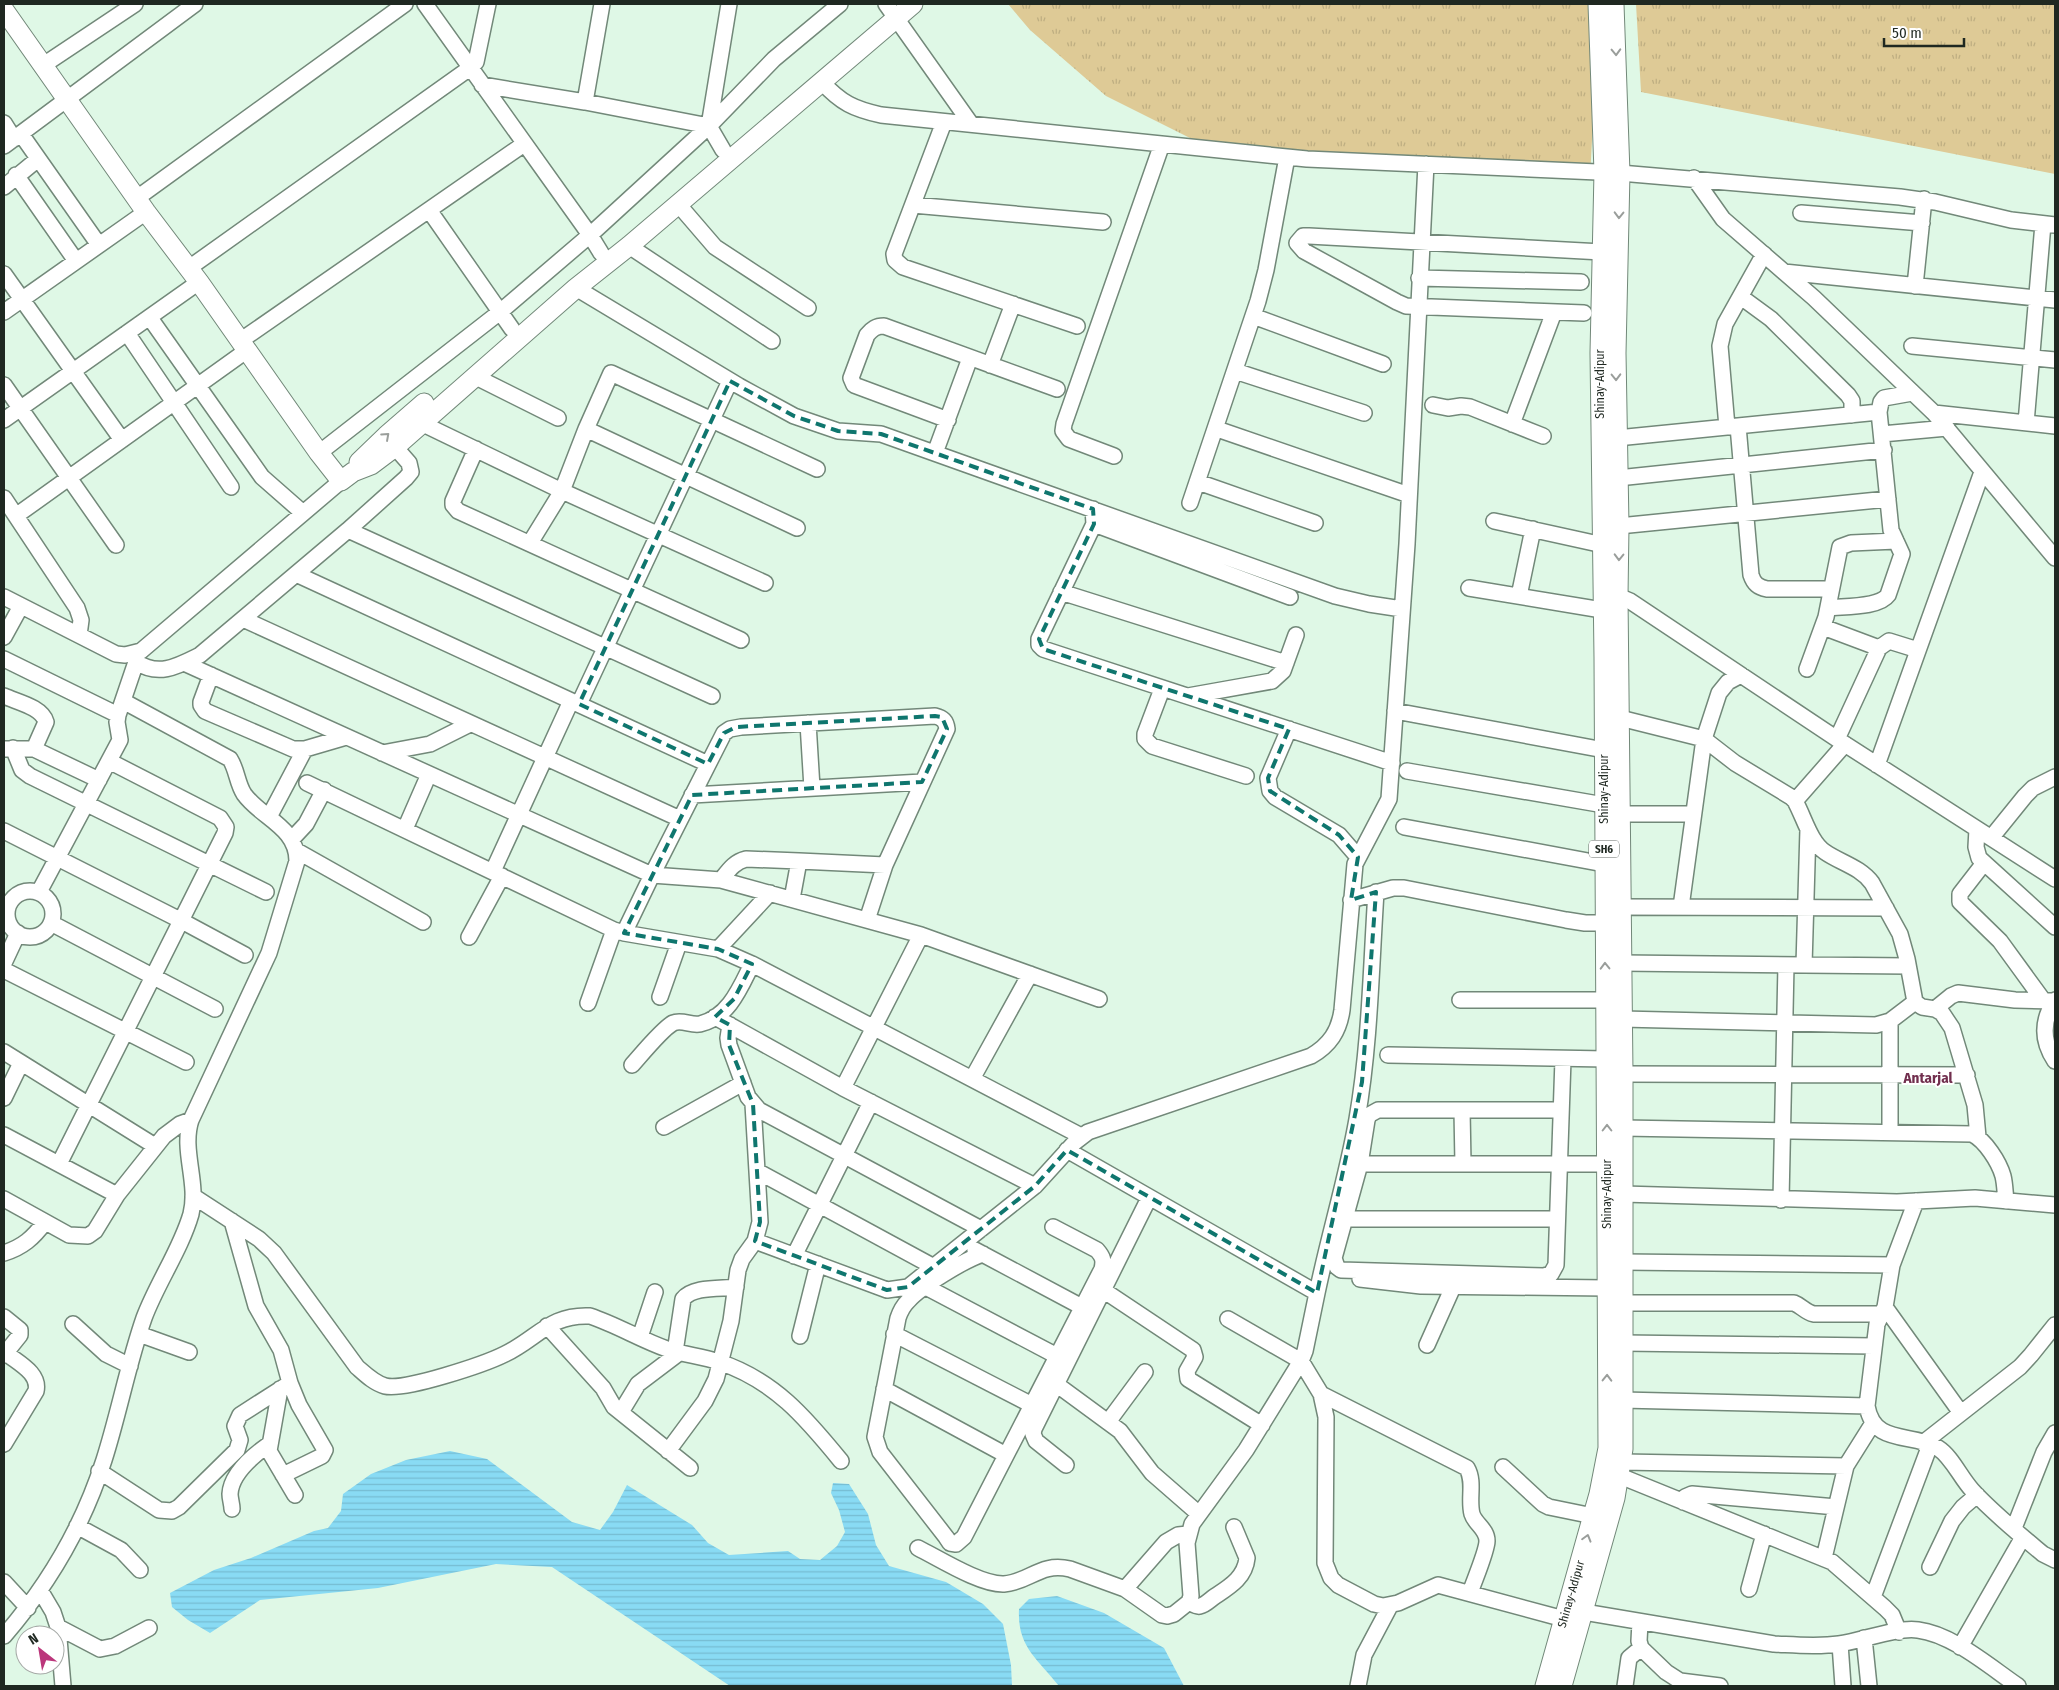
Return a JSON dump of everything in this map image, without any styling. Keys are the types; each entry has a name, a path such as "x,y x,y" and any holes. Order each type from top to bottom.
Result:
{"main road":[{"path":"347,476 362,458 386,436 892,9 913,4"},
{"name":"Shinay-Adipur","path":"1545,1686 1572,1614 1621,1469 1624,1449 1622,1400 1623,1074 1621,964 1615,918 1604,864 1612,810 1620,718 1603,545 1600,353 1602,252 1612,172 1598,4"},
{"name":"Shinay-Adipur","path":"1562,1686 1572,1614 1604,1474 1608,1448 1606,1000 1615,918 1612,810 1604,750 1607,601 1619,526 1612,172 1614,4"},
{"path":"347,476 371,465 394,447 576,288 822,82 892,9"},
{"path":"4,10 319,453 347,476"}],"street":[{"path":"42,66 135,4"},
{"path":"13,140 195,4"},
{"path":"4,312 99,245 142,205 405,4"},
{"path":"425,4 476,73 524,144 590,235 601,254"},
{"path":"4,420 150,318 194,275 476,73 488,4"},
{"path":"585,102 602,4"},
{"path":"723,150 709,126 729,4"},
{"path":"319,453 500,312 590,235 709,126 774,59 840,4"},
{"path":"892,9 971,124"},
{"path":"476,73 585,102 709,126"},
{"path":"822,82 848,106 881,115 1287,157 1612,172 1694,178 1924,200 2011,220 2049,224 2037,299 2026,423"},
{"path":"944,122 894,254 895,260 898,264 1077,326"},
{"path":"4,123 13,140 38,159 99,245"},
{"path":"17,515 197,386 243,346 429,210 524,144"},
{"path":"1114,456 1069,439 1063,431 1064,424 1162,144"},
{"path":"1190,503 1236,371 1266,270 1287,157"},
{"path":"4,187 16,175 38,159"},
{"path":"755,1240 887,1290 908,1287 1035,1186 1080,1136 1096,1128 1302,1059 1323,1049 1332,1038 1340,1024 1353,875 1358,857 1384,811 1389,798 1410,494 1426,164"},
{"path":"16,175 76,261"},
{"path":"1694,178 1723,219 1814,298 1934,412 2055,558"},
{"path":"1915,286 1924,200"},
{"path":"678,204 715,247 808,308"},
{"path":"913,205 1103,222"},
{"path":"429,210 512,329"},
{"path":"1801,213 1922,223"},
{"path":"1584,313 1418,307 1397,302 1304,250 1297,243 1303,236 1309,236 1602,252"},
{"path":"628,246 772,341"},
{"path":"1764,254 1725,324 1720,346 1741,465 1751,575 1755,584 1767,589 1831,590"},
{"path":"1784,272 2055,300"},
{"path":"4,274 122,440"},
{"path":"1420,278 1581,282"},
{"path":"576,288 730,381 794,416 838,431 881,434 1094,517 1290,597"},
{"path":"1741,297 1767,314 1848,395 1852,401 1852,415"},
{"path":"990,365 1013,304"},
{"path":"1512,424 1554,312"},
{"path":"1253,316 1383,364"},
{"path":"150,318 262,477 303,513"},
{"path":"948,420 858,388 851,382 867,335 878,326 884,326 1057,388"},
{"path":"127,333 231,487"},
{"path":"1912,346 2055,360"},
{"path":"935,454 970,358"},
{"path":"1236,371 1364,413"},
{"path":"530,543 562,491 611,372 817,468"},
{"path":"474,376 558,418"},
{"path":"469,937 498,873 519,815 545,758 606,648 730,381"},
{"path":"4,385 116,545"},
{"path":"1828,608 1875,603 1885,599 1902,558 1891,530 1879,412 1884,398 1912,393"},
{"path":"1433,404 1448,408 1470,407 1543,436"},
{"path":"1617,438 1879,412"},
{"path":"1934,412 2055,426"},
{"path":"421,423 562,491 765,583"},
{"path":"1882,434 1947,428"},
{"path":"586,429 797,528"},
{"path":"1217,429 1410,494"},
{"path":"4,597 116,654 135,658 154,670 167,669 184,663 200,655 348,530 406,478 411,472 409,463 394,447"},
{"path":"476,449 453,501 455,508 741,640"},
{"path":"1618,478 1884,450"},
{"path":"1877,765 1982,472"},
{"path":"39,892 120,740 117,722 135,658 347,476"},
{"path":"1198,482 1315,523"},
{"path":"4,498 77,608 81,620 79,635"},
{"path":"1619,526 1888,499"},
{"path":"1094,517 1335,596 1402,609"},
{"path":"1094,517 1039,639 1039,645 1043,650 1392,762"},
{"path":"1494,521 1603,545"},
{"path":"1519,596 1533,529"},
{"path":"348,530 712,696"},
{"path":"1807,669 1823,627 1840,547 1851,542 1896,541"},
{"path":"296,574 708,764"},
{"path":"1469,588 1519,596 1630,601 1841,742 2055,879"},
{"path":"1061,592 1286,663"},
{"path":"4,636 21,606"},
{"path":"243,619 680,819"},
{"path":"1823,627 1879,648"},
{"path":"1186,696 1272,681 1283,671 1296,635"},
{"path":"1795,801 1841,742 1879,648 1889,641 1918,650"},
{"path":"4,659 120,708 230,759 234,765 243,793 285,830 294,845 296,861 269,953 191,1120 188,1136 193,1196 190,1215 139,1334 100,1472 66,1551 28,1608 4,1636"},
{"path":"184,663 652,875 721,880 792,899 921,935 1099,999"},
{"path":"1681,907 1704,739 1719,694 1728,682 1741,674"},
{"path":"211,675 201,702 203,709 293,750 305,749 346,737"},
{"path":"1162,689 1145,734 1148,743 1152,746 1246,776"},
{"path":"4,696 38,711 45,719 46,722 34,749"},
{"path":"1395,711 1604,750"},
{"path":"588,1003 619,932 652,875 720,739 730,729 935,716 942,718 946,722 947,729 885,865 867,920"},
{"path":"1620,718 1704,739 1735,763 1786,793 1795,801 1817,845 1824,852 1866,875 1872,882 1900,934 1915,1002 1922,1007 1935,1009 1942,1013 1952,1028 1976,1105 1978,1137 2002,1173 2006,1201"},
{"path":"808,723 812,788"},
{"path":"382,753 430,744 470,724"},
{"path":"1288,729 1268,778 1270,792 1276,798 1339,835 1358,857"},
{"path":"8,748 34,749 99,780"},
{"path":"8,748 22,770 30,776 266,892"},
{"path":"269,817 305,749"},
{"path":"59,1164 225,833 226,827 220,818 109,761"},
{"path":"1407,771 1612,810 1693,814"},
{"path":"405,829 429,774"},
{"path":"1991,838 2033,788 2055,777"},
{"path":"692,795 922,782"},
{"path":"307,783 619,932 718,949 752,964 1080,1136"},
{"path":"294,845 324,790"},
{"path":"1404,827 1604,864"},
{"path":"1804,965 1808,827"},
{"path":"1977,829 1977,854 1984,863 2055,927"},
{"path":"4,830 245,955"},
{"path":"294,845 422,922"},
{"path":"721,880 732,866 738,861 746,859 885,865"},
{"path":"792,899 799,861"},
{"path":"1984,863 1960,894 1960,902 2000,941 2051,1001"},
{"path":"1351,900 1393,888 1404,888 1586,923 1681,907 1886,908"},
{"path":"24,891 39,892 50,902 53,909 51,923 47,930 33,936 18,933 9,922 6,904 24,891"},
{"path":"918,1548 993,1584 1015,1582 1054,1566 1070,1569 1124,1589 1156,1611 1167,1616 1174,1614 1189,1602 1191,1596 1188,1534 1192,1524 1246,1450 1301,1361 1305,1351 1357,1121 1367,1045 1376,892"},
{"path":"718,949 770,893"},
{"path":"51,923 215,1009"},
{"path":"4,963 18,933"},
{"path":"843,1088 921,935"},
{"path":"660,997 679,943"},
{"path":"632,1065 671,1024 681,1022 693,1025 701,1024 715,1017 729,1006 752,964"},
{"path":"1621,964 1908,966"},
{"path":"1781,1200 1786,965"},
{"path":"4,970 186,1062"},
{"path":"972,1079 1030,974"},
{"path":"1935,1009 1951,996 1958,994 2015,1000 2051,1001"},
{"path":"1460,1000 1606,1000"},
{"path":"2051,1001 2045,1020 2044,1031 2055,1061"},
{"path":"1622,1019 1876,1025 1890,1021 1915,1002"},
{"path":"715,1017 843,1088 1035,1186"},
{"path":"1890,1021 1890,1132"},
{"path":"730,1025 729,1045 743,1083 753,1104 759,1110 981,1229"},
{"path":"4,1052 156,1146"},
{"path":"1388,1055 1606,1059"},
{"path":"1561,1110 1378,1110 1373,1112 1367,1120 1360,1164 1334,1258 1337,1267 1341,1270 1544,1276 1551,1274 1556,1265 1561,1110 1562,1058"},
{"path":"4,1098 21,1063"},
{"path":"1623,1074 1967,1075"},
{"path":"664,1127 743,1083"},
{"path":"794,1256 871,1102"},
{"path":"668,1450 705,1402 716,1379 731,1321 738,1270 742,1259 755,1240 760,1222 753,1104"},
{"path":"1462,1110 1462,1164"},
{"path":"4,1199 69,1235 88,1236 95,1231 117,1195 156,1146 173,1128 191,1120"},
{"path":"1623,1128 1964,1133 1978,1137"},
{"path":"4,1135 117,1195"},
{"path":"1067,1150 1317,1293"},
{"path":"1360,1164 1607,1164"},
{"path":"757,1171 934,1267"},
{"path":"1623,1194 1781,1200 1916,1201 1975,1198 2055,1205"},
{"path":"193,1196 259,1239 274,1253 357,1367 382,1386 409,1386 495,1359 517,1348 547,1326 563,1318 590,1316 677,1352 721,1362 756,1378 807,1418 841,1461"},
{"path":"1066,1465 1036,1441 1033,1434 1149,1198"},
{"path":"1916,1201 1892,1265 1883,1311 1876,1324 1867,1406 1873,1423 1887,1434 1938,1448 1945,1454 1977,1496 2043,1554 2055,1560"},
{"path":"1345,1219 1557,1219"},
{"path":"232,1221 256,1306 281,1350 285,1386 268,1445 235,1479 230,1493 232,1510"},
{"path":"4,1254 25,1245 45,1222"},
{"path":"983,1254 970,1259 926,1287 908,1300 901,1310 894,1334 875,1437 880,1452 950,1543 956,1544 964,1537 1102,1269 1104,1261 1097,1250 1053,1227"},
{"path":"963,1244 1082,1307"},
{"path":"1623,1262 1892,1265"},
{"path":"800,1336 818,1264"},
{"path":"1321,1274 1421,1286 1607,1288"},
{"path":"926,1287 1057,1356"},
{"path":"1428,1345 1453,1287"},
{"path":"621,1412 638,1384 677,1352 683,1299 686,1295 694,1291 736,1288"},
{"path":"1103,1290 1193,1350 1195,1357 1187,1371 1188,1379 1262,1425"},
{"path":"640,1338 655,1292"},
{"path":"1623,1303 1794,1304 1808,1313 1814,1314 1883,1311"},
{"path":"1883,1311 1961,1413"},
{"path":"4,1317 20,1330 20,1336 5,1354 35,1376 37,1386 36,1391 4,1444"},
{"path":"1228,1319 1301,1361 1321,1394 1326,1417 1324,1555 1327,1570 1338,1585 1374,1604 1390,1606 1438,1586 1572,1614 1640,1622 1774,1644 1804,1646 1840,1644 1918,1629 1940,1636 1960,1647 2018,1686"},
{"path":"73,1324 106,1354 130,1366"},
{"path":"1873,1597 1927,1444 1961,1413 2027,1360 2055,1325"},
{"path":"547,1326 594,1378 614,1407 690,1468"},
{"path":"139,1334 189,1352"},
{"path":"894,1334 1032,1405"},
{"path":"1623,1343 1874,1346"},
{"path":"1108,1422 1145,1372"},
{"path":"1056,1384 1120,1431 1152,1473 1199,1514"},
{"path":"100,1472 159,1510 172,1512 237,1450 240,1440 235,1426 240,1415 285,1386"},
{"path":"283,1475 322,1456 325,1450 299,1405 285,1386"},
{"path":"884,1389 1006,1455"},
{"path":"1321,1394 1467,1468 1471,1476 1472,1516 1484,1533 1487,1542 1470,1593"},
{"path":"1622,1400 1867,1406"},
{"path":"1824,1558 1846,1466 1873,1423"},
{"path":"1960,1647 2018,1533 2044,1452 2055,1433"},
{"path":"268,1445 272,1456 295,1495"},
{"path":"1621,1469 1846,1466"},
{"path":"1503,1467 1543,1504 1549,1507 1593,1516"},
{"path":"1621,1469 1683,1502 1824,1558 1842,1569 1892,1615 1898,1632"},
{"path":"1683,1502 1685,1497 1692,1494 1836,1507"},
{"path":"1930,1567 1952,1521 1963,1507 1977,1496"},
{"path":"1189,1602 1194,1606 1203,1605 1235,1583 1240,1577 1247,1564 1247,1558 1234,1527"},
{"path":"76,1529 121,1550 140,1570"},
{"path":"1124,1589 1166,1542 1178,1535 1188,1534"},
{"path":"1749,1590 1764,1534"},
{"path":"4,1582 28,1608"},
{"path":"40,1590 53,1612 57,1625"},
{"path":"1358,1686 1364,1656 1390,1606"},
{"path":"1640,1622 1639,1641 1641,1648 1673,1677 1680,1681 1712,1686"},
{"path":"65,1630 100,1648 115,1646 149,1628"},
{"path":"1864,1638 1869,1686"},
{"path":"1840,1644 1843,1686"},
{"path":"1625,1686 1629,1658 1641,1648"}],"highlighted area":[{"path":"730,381 794,416 838,431 881,434 1093,509 1094,524 1039,639 1043,649 1289,729 1268,778 1270,791 1339,835 1358,857 1351,900 1376,892 1362,1082 1317,1293 1067,1150 1035,1186 908,1287 887,1290 755,1241 760,1222 753,1104 729,1045 730,1025 715,1017 734,999 752,964 718,949 624,933 692,795 922,782 947,729 942,717 935,716 736,727 724,733 708,764 579,704"}],"green space":[{"path":"1008,4 1593,4 1597,46 1590,178 1220,153 1106,96 1030,30"},
{"path":"1636,4 2055,4 2055,174 1641,92"}],"water":[{"path":"450,1451 487,1459 572,1522 600,1530 613,1512 627,1485 692,1525 708,1543 729,1555 788,1551 800,1559 820,1560 837,1546 845,1532 839,1510 831,1493 833,1483 849,1484 868,1514 876,1545 889,1566 946,1582 983,1604 1003,1624 1011,1665 1012,1686 730,1686 552,1567 496,1564 378,1588 260,1600 210,1633 188,1620 172,1607 170,1593 214,1570 251,1558 314,1531 328,1528 341,1511 343,1494 371,1474 406,1460"},
{"path":"1057,1596 1104,1613 1164,1648 1184,1686 1059,1686 1030,1652 1021,1633 1019,1622 1019,1609 1029,1599"}],"district":[{"name":"Antarjal","path":"1928,1078"}]}
